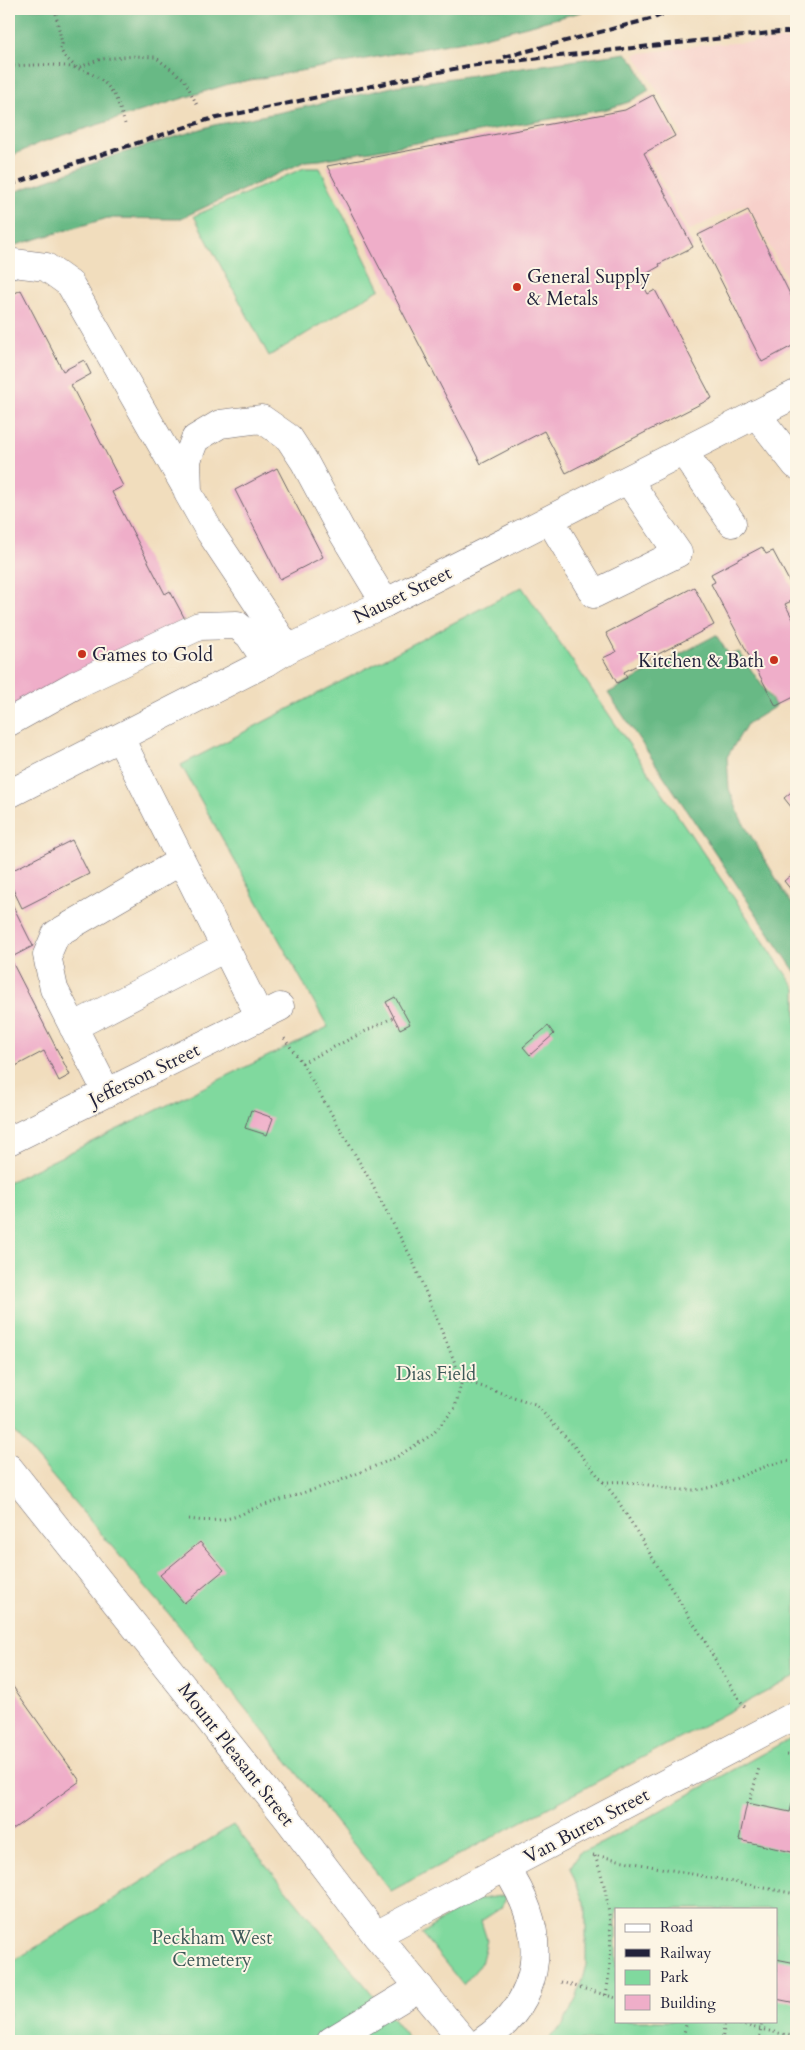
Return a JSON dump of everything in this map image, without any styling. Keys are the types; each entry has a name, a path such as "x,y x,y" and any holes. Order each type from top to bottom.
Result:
{"main road":[{"path":"9,264 46,267 70,284 210,532 277,656"},
{"name":"Nauset Street","path":"9,794 277,656 550,520 796,394"},
{"path":"756,414 796,465"},
{"path":"188,493 187,460 195,439 220,424 262,419 289,438 384,603"},
{"path":"683,451 732,523"},
{"path":"550,520 594,594 678,554 628,480"},
{"path":"9,722 75,685 199,626 237,626 277,656"},
{"path":"73,1027 225,948 120,738"},
{"path":"107,1093 54,989 47,955 56,934 181,861"},
{"name":"Jefferson Street","path":"9,1141 270,1012 225,948"},
{"name":"Mount Pleasant Street","path":"9,1468 288,1819 376,1935 464,2041"},
{"name":"Van Buren Street","path":"376,1935 546,1846 762,1746 796,1715"},
{"path":"483,2041 500,2029 513,2015 525,1994 536,1948 526,1907 516,1883 505,1867"},
{"path":"331,2041 420,1987"}],"path":[{"path":"55,9 62,44 60,49 64,57 77,68 102,81 111,90 118,102 124,124"},
{"path":"9,66 42,65 77,68 109,58 155,57 184,79 197,105"},
{"path":"302,1063 394,1017"},
{"path":"189,1518 205,1521 242,1516 249,1510 334,1483 396,1458 433,1434 455,1408 462,1380 412,1260 367,1175 302,1063 282,1036"},
{"path":"462,1380 535,1404 573,1445 617,1499 703,1638 762,1746 750,1804"},
{"path":"602,1482 634,1482 667,1489 701,1489 747,1475 771,1464 796,1461"},
{"path":"546,1846 796,1894"},
{"path":"595,1856 602,1875 610,1920 606,1995"},
{"path":"531,1974 615,1998"},
{"path":"682,2041 687,2022"},
{"path":"722,2041 725,2022"},
{"path":"730,2022 796,2036"},
{"path":"759,2041 762,2022"}],"shaded area":[{"path":"796,39 796,297 748,205 743,205 688,231 647,153 681,134 663,99 634,54 702,45"}],"green space":[{"path":"9,9 593,9 480,38 229,84 42,142 9,157"},
{"path":"626,53 635,63 649,90 629,102 607,109 306,161 179,219 108,218 9,247 9,194 113,156 214,125 397,86"},
{"path":"304,168 320,168 380,289 269,356 194,216"},
{"name":"Dias Field","path":"522,587 796,989 796,1676 391,1891 180,1627 9,1425 9,1182 328,1027 181,765"},
{"path":"716,635 729,655 739,652 776,706 747,724 727,757 729,789 741,819 796,909 796,973 608,693"},
{"path":"796,1735 796,2041 546,2041 563,2025 576,1999 586,1965 586,1908 570,1868 579,1853 602,1843"},
{"name":"Peckham West Cemetery","path":"233,1825 411,2041 9,2041 9,1964"},
{"path":"507,1895 501,1908 481,1921 487,1940 481,1964 463,1985 422,1934 469,1901"}],"building":[{"name":"General Supply & Metals","path":"653,95 675,136 644,153 693,247 659,264 660,266 639,278 648,294 655,290 712,398 566,473 544,431 481,464 327,166 625,110"},
{"path":"748,210 796,306 796,344 762,362 698,235"},
{"path":"21,290 63,371 84,360 91,374 71,385 123,486 112,492 165,594 170,591 185,619 9,711 9,296"},
{"path":"277,468 323,557 280,579 235,490"},
{"name":"Kitchen & Bath","path":"762,547 766,554 773,551 796,594 796,599 785,604 796,625 796,696 776,706 711,584 715,582 711,574"},
{"path":"694,587 714,625 624,672 627,678 617,683 603,658 616,652 606,633"},
{"path":"796,788 796,813 784,798"},
{"path":"72,840 89,874 22,908 9,881 9,872"},
{"path":"796,871 796,896 784,881"},
{"path":"9,898 33,946 10,958 70,1075 59,1081 44,1051 10,1069 9,1067"},
{"path":"395,997 410,1024 400,1029 386,1002"},
{"path":"548,1026 554,1034 530,1055 523,1047"},
{"path":"251,1110 273,1118 267,1135 245,1128"},
{"path":"200,1542 224,1570 184,1603 160,1575"},
{"path":"9,1681 80,1781 9,1832"},
{"path":"747,1803 790,1812 792,1804 796,1806 796,1853 739,1840"},
{"path":"778,1959 796,1963 796,2003 778,1999"}],"railway":[{"path":"504,57 654,18 674,9"},
{"path":"9,185 207,120 468,66 779,32 796,32"}],"place":[{"name":"General Supply & Metals","path":"517,287"},
{"name":"Games to Gold","path":"82,654"},
{"name":"Kitchen & Bath","path":"774,660"}]}
